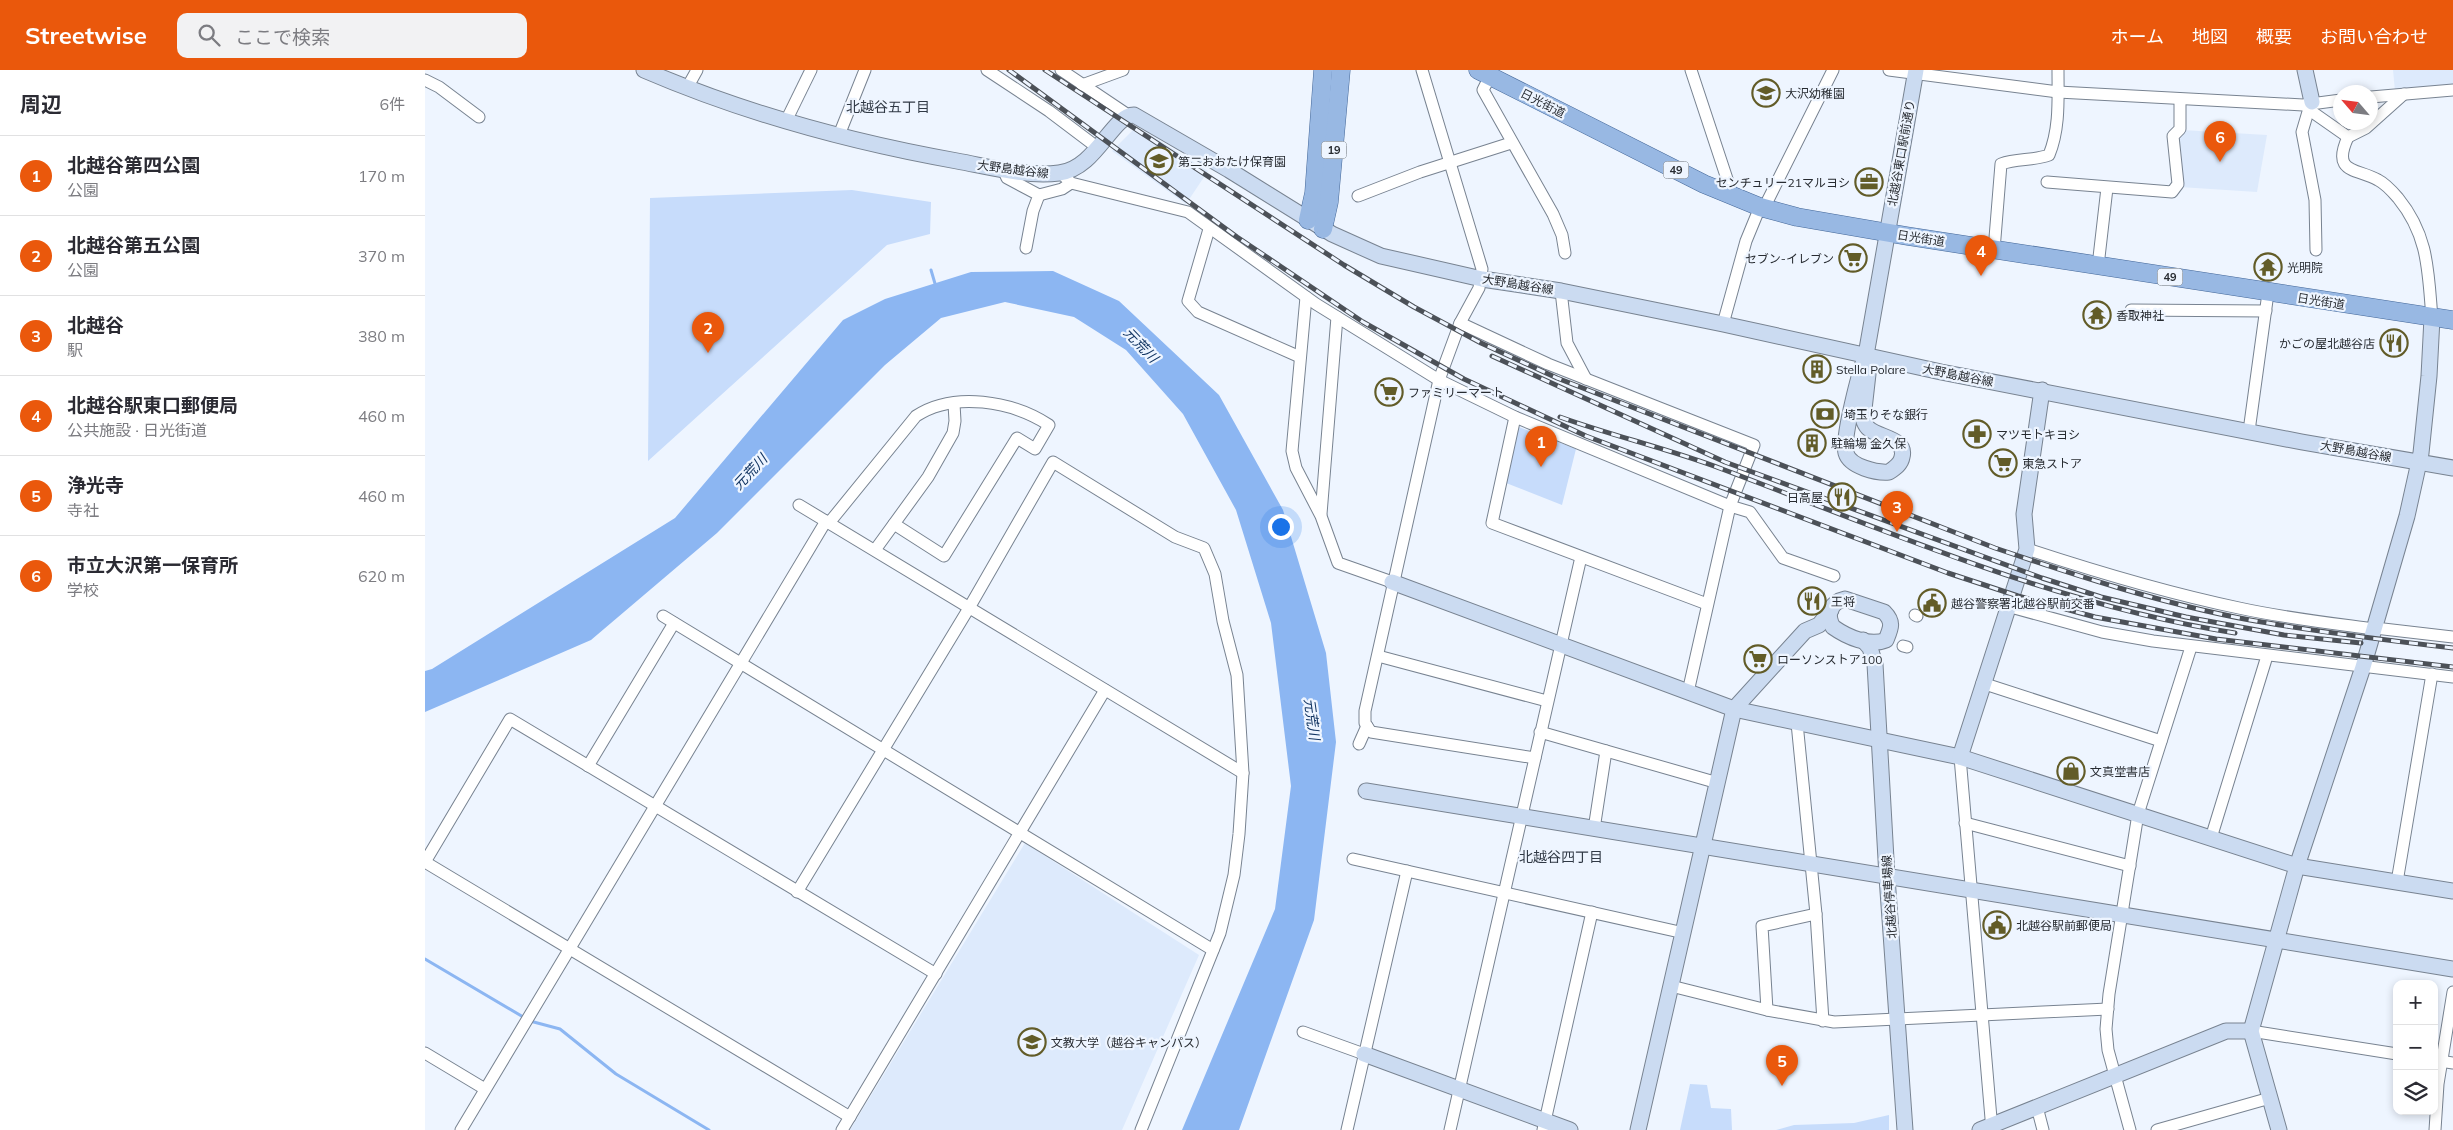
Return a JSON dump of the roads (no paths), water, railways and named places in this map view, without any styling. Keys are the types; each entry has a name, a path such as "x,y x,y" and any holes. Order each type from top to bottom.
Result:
{"main road":[{"name":"19","path":"1308,220 1314,193 1323,70"},
{"name":"19","path":"1323,229 1329,202 1341,70"},
{"name":"日光街道","path":"1484,73 1733,197 1762,208 1824,223 2268,293 2453,320"}],"street":[{"name":"大野島越谷線","path":"644,70 687,88 786,121 839,135 900,150 1003,170 1066,178 1084,163 1128,115 1141,117 1323,229 1361,249 1381,256 1482,279 1561,291 1723,324 1941,372 2453,468"},
{"path":"687,88 697,70"},
{"path":"786,121 811,70"},
{"path":"839,135 865,70"},
{"path":"987,70 1098,148"},
{"path":"1061,70 1128,115"},
{"path":"1082,85 1123,70"},
{"path":"1359,744 1365,727 1365,711 1392,582 1439,380 1460,323 1482,279 1482,269 1422,70"},
{"path":"1691,70 1733,197"},
{"path":"1723,324 1746,241 1833,70"},
{"path":"1889,70 1916,72 2058,92 2310,106 2333,102"},
{"path":"1994,250 2001,164 2015,159 2038,160 2049,156 2055,140 2058,70"},
{"path":"2305,70 2310,106 2301,132 2315,200 2316,250"},
{"name":"北越谷東口駅前通り","path":"1866,355 1916,72"},
{"path":"1484,73 1483,90 1511,144 1553,214 1565,253"},
{"path":"425,80 439,87 479,116"},
{"path":"2378,96 2453,90"},
{"path":"2279,1130 2251,1031 2297,866 2397,558 2420,463 2429,376 2432,318 2426,252 2410,213 2388,187 2378,179 2359,174 2348,168 2343,159 2343,148 2348,137 2366,128 2404,94"},
{"path":"2047,182 2172,192 2178,184 2173,136 2180,129 2180,99"},
{"path":"2310,106 2348,137"},
{"path":"1358,196 1421,172 1511,144"},
{"path":"1003,170 1007,178 1039,195 1062,189 1066,178 1188,212 1209,229 1306,297 1439,380 1515,417 1730,506 1751,512 1783,558 1834,576"},
{"path":"2098,266 2107,188"},
{"path":"1026,248 1033,211 1039,195"},
{"path":"1209,229 1188,301 1198,312 1300,357"},
{"path":"1561,291 1567,343 1586,379"},
{"path":"2249,431 2268,293"},
{"path":"1306,297 1292,451 1296,468 1321,516 1338,563 1734,709 1960,757 2297,866 2453,891"},
{"path":"2131,310 2266,311"},
{"path":"1321,516 1337,317"},
{"path":"1460,323 1586,379 1754,445 1730,506 1687,692"},
{"path":"1866,355 1868,374 1863,418 1865,424 1874,432 1898,442 1902,448 1903,455 1901,461 1889,472 1877,471 1856,464 1849,459 1846,453 1858,380 1866,355"},
{"path":"2042,390 2024,514 2027,549 1982,683 1960,757 1981,1015 1987,1129 2226,1030 2251,1031 2393,1053"},
{"path":"461,1130 740,663 827,522 916,416 937,406 989,402 1037,417 1049,425 1035,449 1017,438 944,556 894,524"},
{"path":"875,550 928,477 953,432 955,421 954,404"},
{"path":"1515,417 1492,523 1707,604"},
{"path":"797,892 969,608 1053,462 1175,537 1204,548 1215,574 1223,621 1237,675 1243,773 1234,875 1225,917 1213,950 1141,1130"},
{"path":"799,505 1243,773"},
{"path":"2027,549 2106,575 2201,600 2273,615 2453,637"},
{"path":"1450,1130 1581,557"},
{"path":"1639,1130 1734,709 1805,631 1819,625 1834,604 1845,599 1884,612 1891,622 1892,628 1875,664"},
{"path":"2007,606 2102,632 2267,656 2453,677"},
{"path":"1831,610 1830,622 1837,630"},
{"path":"663,616 1213,950"},
{"path":"587,766 674,623"},
{"path":"1819,625 1876,644 1886,640"},
{"path":"1863,640 1870,648 1875,664"},
{"path":"2131,1130 2115,1075 2106,1029 2108,1009 2138,814 2191,646"},
{"path":"1378,656 1547,701"},
{"path":"2211,838 2267,656"},
{"name":"北越谷停車場線","path":"1875,664 1887,877 1905,1130"},
{"path":"2397,882 2431,674"},
{"path":"1982,683 2161,742"},
{"path":"843,1130 1105,690"},
{"path":"850,1117 425,862 510,719 936,974"},
{"path":"1797,723 1816,914 1823,1021"},
{"path":"1365,727 1371,732 1535,758"},
{"path":"1540,732 1718,783"},
{"path":"1594,829 1606,751"},
{"path":"1365,791 2453,969"},
{"path":"1965,823 2130,866"},
{"path":"1353,859 1683,933"},
{"path":"1347,1130 1407,871"},
{"path":"1544,1125 1592,912"},
{"path":"1767,1010 1762,926 1816,914"},
{"path":"1671,986 1767,1010 1823,1021 2108,1009"},
{"path":"2435,1130 2438,1084 2453,992"},
{"path":"1303,1032 1459,1089 1544,1125 1569,1130"},
{"path":"425,1053 485,1090"},
{"path":"2157,1130 2269,1098"},
{"path":"2037,1107 2043,1130"}],"water":[{"name":"元荒川","path":"1053,271 1119,301 1219,395 1283,510 1326,653 1336,742 1314,920 1239,1130 1182,1130 1275,909 1291,786 1271,623 1236,510 1183,414 1126,350 1074,317 1005,302 941,318 885,365 717,533 591,640 425,712 425,671 432,669 675,518 843,320 885,299 971,272"}],"waterway":[{"path":"931,270 936,287"},
{"path":"425,959 530,1021 560,1029 616,1074 709,1130"}],"railway":[{"path":"1009,70 1237,237 1363,322 1464,379 1586,436 1948,573 2018,596 2095,617 2216,639 2453,667"},
{"path":"1045,70 1344,265 1414,307 1481,343 1557,378 1995,548 2121,588 2185,606 2250,620 2326,632 2453,648"},
{"path":"1492,356 1725,462 2042,578 2101,597 2186,617 2284,635 2361,643"},
{"path":"1560,417 1722,469 1911,541 2038,585 2168,620 2235,633"}],"place":[{"name":"大沢幼稚園","path":"1766,93"},
{"name":"第二おおたけ保育園","path":"1159,161"},
{"name":"市立大沢第一保育所","path":"2220,162"},
{"name":"センチュリー21マルヨシ","path":"1869,182"},
{"name":"セブン-イレブン","path":"1853,258"},
{"name":"光明院","path":"2268,267"},
{"name":"北越谷駅東口郵便局","path":"1981,276"},
{"name":"香取神社","path":"2097,315"},
{"name":"かごの屋北越谷店","path":"2394,343"},
{"name":"北越谷第五公園","path":"708,353"},
{"name":"Stella Polare","path":"1817,369"},
{"name":"ファミリーマート","path":"1389,392"},
{"name":"埼玉りそな銀行","path":"1825,414"},
{"name":"マツモトキヨシ","path":"1977,434"},
{"name":"駐輪場 金久保","path":"1812,443"},
{"name":"東急ストア","path":"2003,463"},
{"name":"北越谷第四公園","path":"1541,467"},
{"name":"日高屋","path":"1842,497"},
{"name":"北越谷","path":"1897,532"},
{"name":"王将","path":"1812,601"},
{"name":"越谷警察署北越谷駅前交番","path":"1932,603"},
{"name":"ローソンストア100","path":"1758,659"},
{"name":"文真堂書店","path":"2071,771"},
{"name":"北越谷駅前郵便局","path":"1997,925"},
{"name":"文教大学（越谷キャンパス）","path":"1032,1042"},
{"name":"浄光寺","path":"1782,1086"}],"district":[{"name":"北越谷五丁目","path":"888,107"},
{"name":"北越谷四丁目","path":"1561,857"}]}
